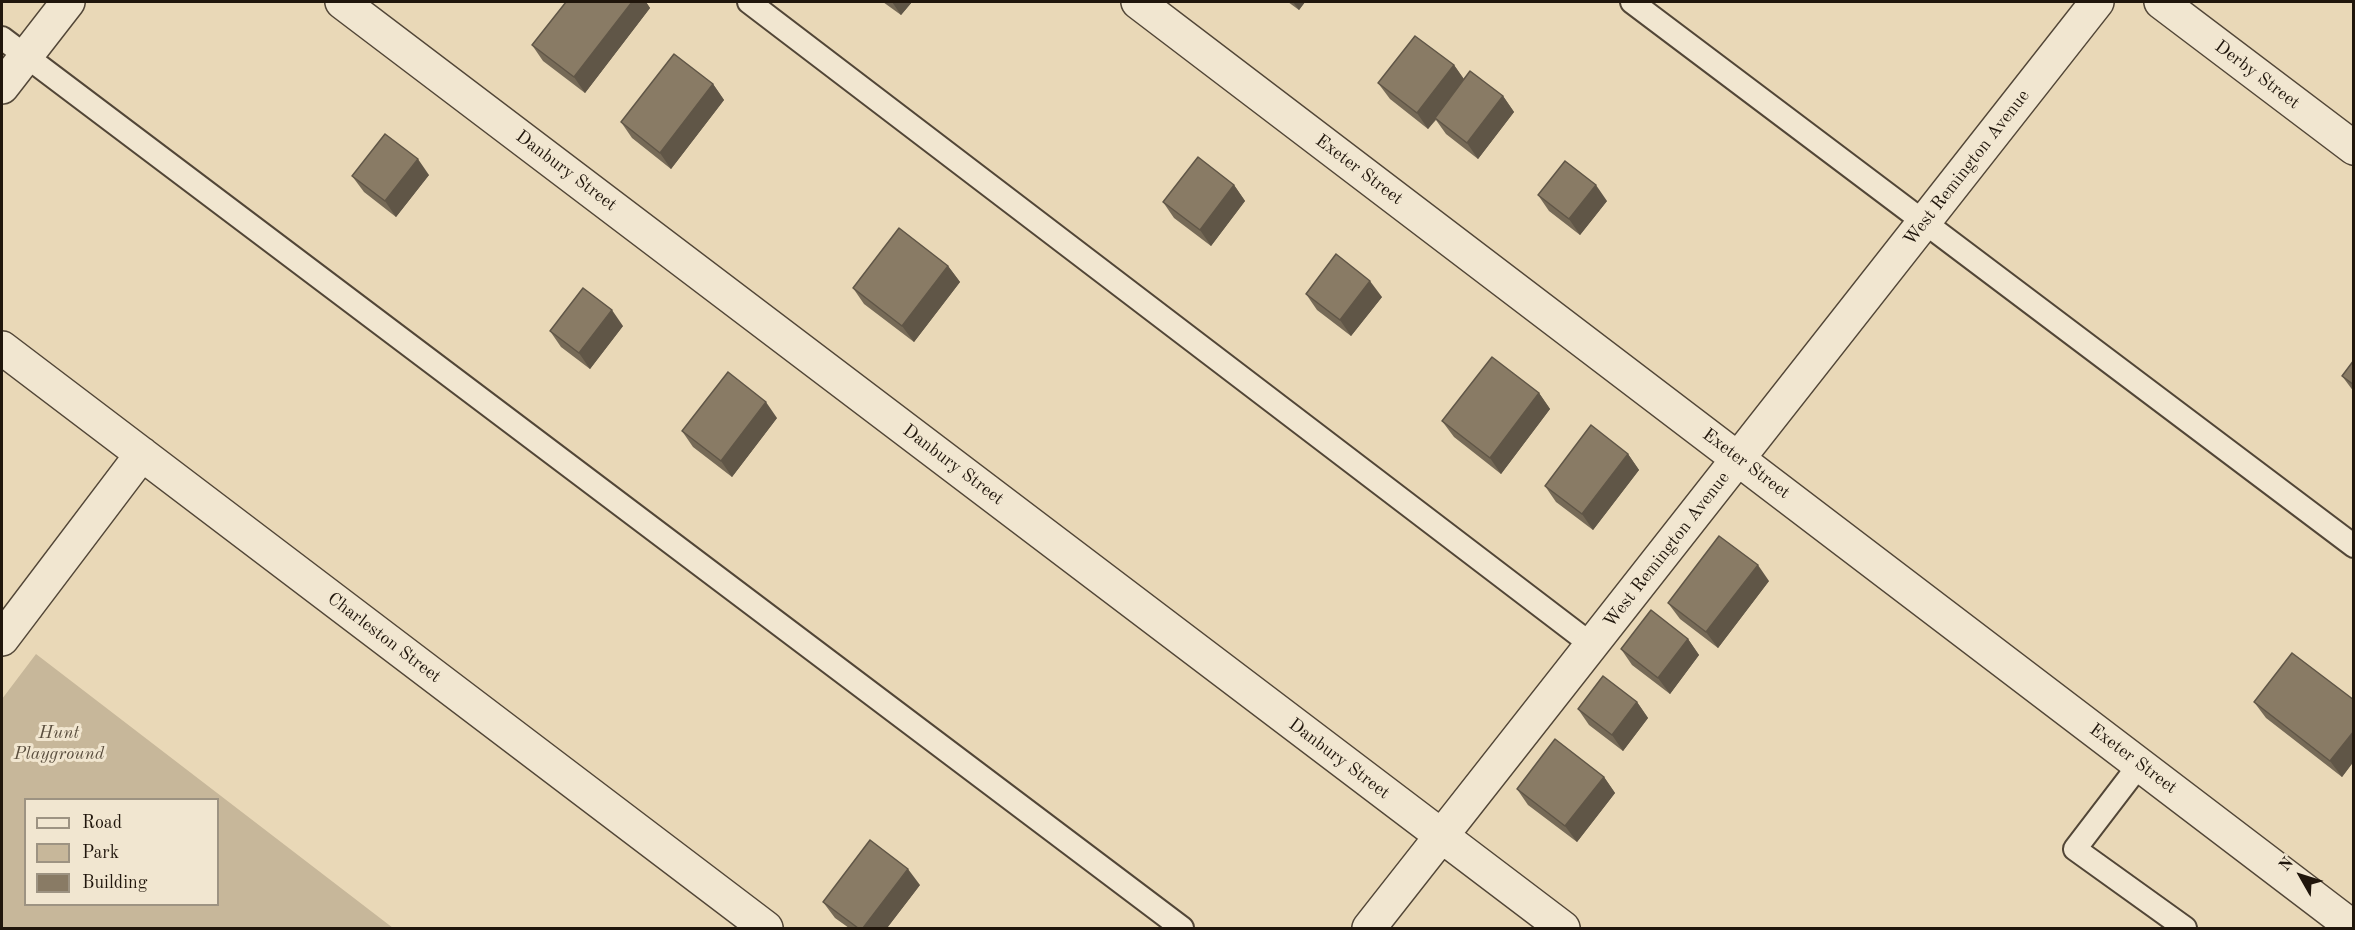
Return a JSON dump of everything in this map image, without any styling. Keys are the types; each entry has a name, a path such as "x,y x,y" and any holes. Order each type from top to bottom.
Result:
{"street":[{"path":"2,87 14,47 68,2"},
{"name":"Danbury Street","path":"342,2 1563,928"},
{"name":"Exeter Street","path":"1138,2 2354,927"},
{"name":"West Remington Avenue","path":"1370,928 2097,2"},
{"name":"Derby Street","path":"2161,2 2354,148"},
{"name":"Charleston Street","path":"2,348 766,928"},
{"path":"2,639 142,454"}],"lane":[{"path":"749,2 1592,645"},
{"path":"1632,2 1923,224 2354,546"},
{"path":"14,47 1182,928"},
{"path":"2140,764 2075,849 2185,928"}],"green space":[{"name":"Hunt Playground","path":"36,654 393,928 2,928 2,699"}],"building":[{"path":"566,2 632,2 574,77 532,45"},
{"path":"1415,36 1454,65 1417,113 1378,83"},
{"path":"674,54 713,84 660,153 621,122"},
{"path":"1470,71 1503,96 1467,143 1435,118"},
{"path":"385,134 418,159 385,201 352,176"},
{"path":"1198,157 1234,185 1200,230 1163,202"},
{"path":"1565,161 1596,185 1569,219 1538,195"},
{"path":"899,228 948,266 902,326 853,288"},
{"path":"1336,254 1370,281 1340,320 1306,294"},
{"path":"583,288 612,310 579,353 550,331"},
{"path":"1492,357 1539,393 1490,458 1442,421"},
{"path":"2354,360 2354,385 2342,376"},
{"path":"728,372 766,402 721,461 682,431"},
{"path":"1591,425 1628,454 1582,514 1545,486"},
{"path":"1719,536 1758,565 1706,632 1668,603"},
{"path":"1651,610 1688,639 1658,678 1621,649"},
{"path":"2292,653 2354,700 2354,731 2330,761 2254,702"},
{"path":"1603,676 1637,702 1612,735 1578,709"},
{"path":"1555,739 1604,777 1565,826 1517,789"},
{"path":"870,840 908,869 863,928 858,928 823,902"}]}
